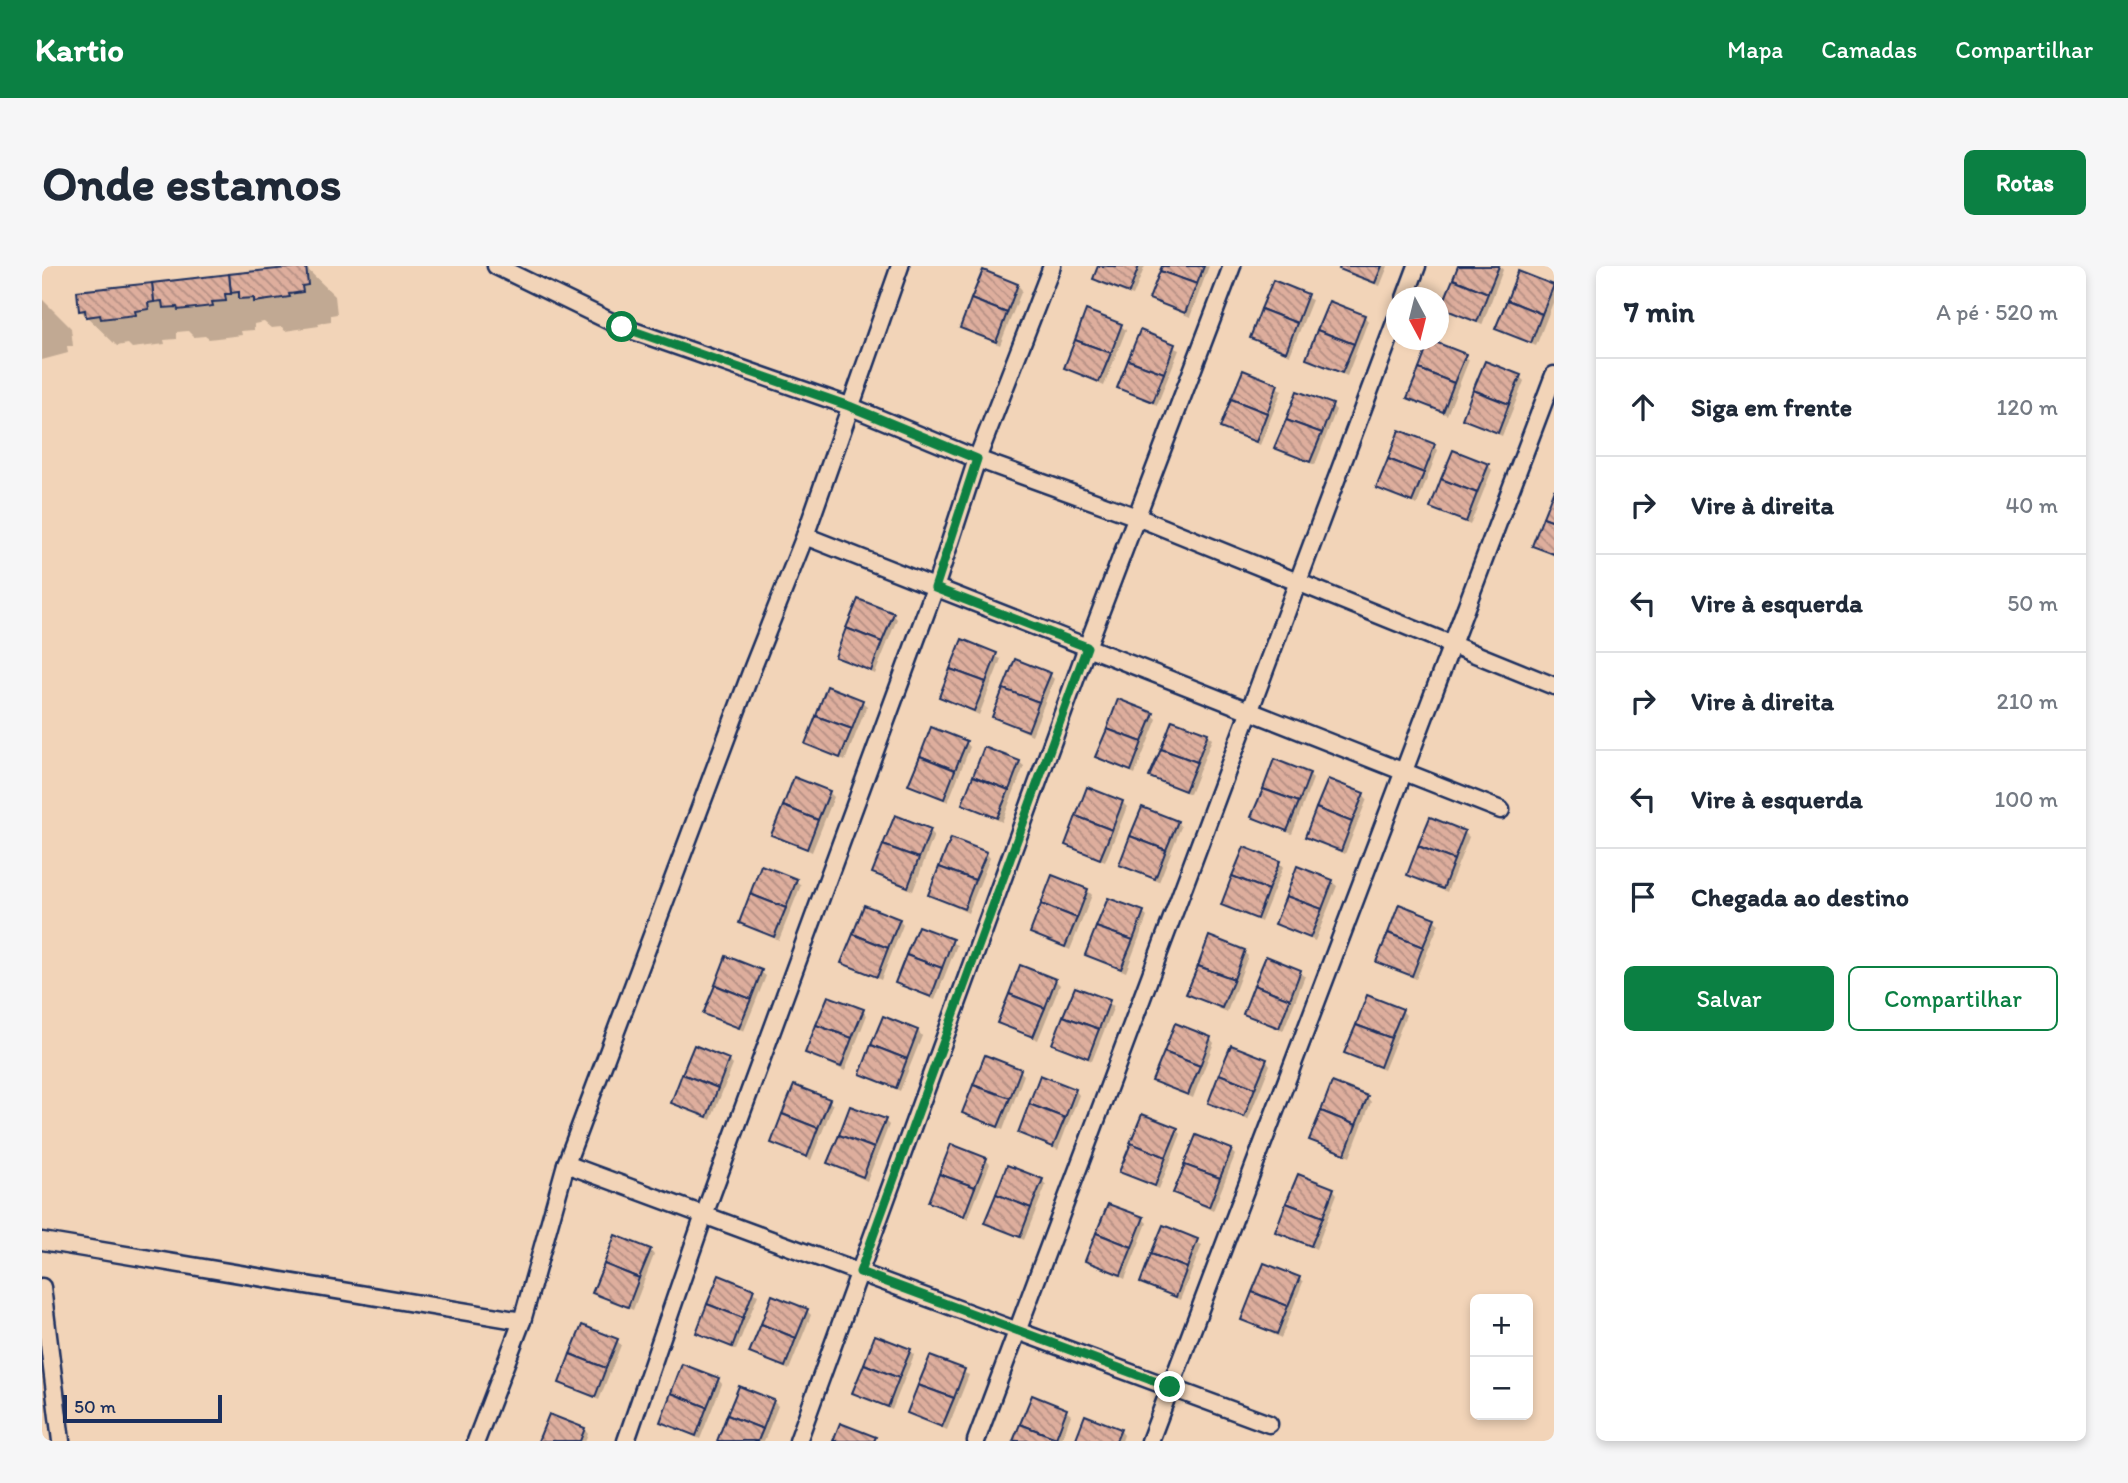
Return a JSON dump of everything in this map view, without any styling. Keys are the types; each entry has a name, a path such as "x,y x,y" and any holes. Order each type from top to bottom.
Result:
{"street":[{"path":"496,266 622,327 849,406 977,459 1137,517 1298,585 1554,686"},
{"path":"476,1441 522,1321 566,1164 753,667 806,536 849,406 900,266"},
{"path":"626,1441 704,1214 935,588 977,459 1052,266"},
{"path":"798,1441 1087,647 1232,266"},
{"path":"1409,287 1417,266"},
{"path":"976,1441 1386,347"},
{"path":"1150,1441 1554,375"},
{"path":"806,536 1501,810"},
{"path":"566,1164 1269,1424"},
{"path":"42,1241 522,1321"},
{"path":"42,1287 61,1441"}],"building":[{"path":"306,266 308,285 302,286 303,292 289,294 290,297 254,302 254,298 239,299 239,292 231,293 229,274"},
{"path":"1098,266 1139,266 1129,293 1093,279"},
{"path":"1162,266 1204,266 1197,284 1160,271"},
{"path":"1340,266 1382,266 1375,283 1339,269"},
{"path":"1458,266 1499,266 1488,293 1453,279"},
{"path":"983,270 1018,284 1007,313 971,299"},
{"path":"1160,271 1197,284 1185,313 1149,299"},
{"path":"1518,271 1554,285 1542,314 1507,300"},
{"path":"229,274 231,294 225,294 226,301 212,302 213,306 178,310 177,307 163,308 162,301 154,302 152,283"},
{"path":"1453,279 1488,293 1477,322 1449,311 1449,289"},
{"path":"1273,280 1308,294 1297,323 1261,309"},
{"path":"152,283 154,302 148,303 149,309 135,311 136,315 101,319 100,315 86,317 85,310 79,311 77,291"},
{"path":"971,299 1007,313 996,342 960,328"},
{"path":"1507,300 1542,314 1531,343 1495,329"},
{"path":"1329,301 1365,315 1354,344 1317,330"},
{"path":"1261,309 1297,323 1286,352 1250,338"},
{"path":"1086,310 1122,324 1111,353 1075,340"},
{"path":"1140,330 1175,344 1164,373 1128,360"},
{"path":"1317,330 1354,344 1342,373 1306,359"},
{"path":"1075,340 1111,353 1099,382 1064,368"},
{"path":"1449,347 1466,354 1454,383 1419,369 1426,350 1449,350"},
{"path":"1128,360 1164,373 1153,402 1117,388"},
{"path":"1485,361 1521,375 1509,404 1473,390"},
{"path":"1419,369 1454,383 1443,412 1407,398"},
{"path":"1243,370 1278,384 1267,413 1231,399"},
{"path":"1473,390 1509,404 1498,433 1462,419"},
{"path":"1297,391 1333,404 1322,433 1286,420"},
{"path":"1231,399 1267,413 1256,442 1220,428"},
{"path":"1286,420 1322,433 1310,462 1274,448"},
{"path":"1399,430 1435,444 1424,473 1388,459"},
{"path":"1453,450 1489,464 1477,493 1441,479"},
{"path":"1388,459 1424,473 1412,502 1376,488"},
{"path":"1441,479 1477,493 1466,522 1430,508"},
{"path":"1554,489 1554,521 1543,517"},
{"path":"1543,517 1554,521 1554,554 1532,546"},
{"path":"858,599 894,613 882,642 846,628"},
{"path":"846,628 882,642 871,671 835,657"},
{"path":"962,639 997,653 986,682 950,669"},
{"path":"1015,659 1051,673 1039,702 1003,689"},
{"path":"950,669 986,682 974,711 939,697"},
{"path":"827,686 863,700 852,729 816,716"},
{"path":"1003,689 1039,702 1028,731 992,717"},
{"path":"1118,699 1154,713 1142,742 1107,729"},
{"path":"816,716 852,729 840,758 805,744"},
{"path":"1172,720 1208,733 1197,762 1161,749"},
{"path":"931,727 967,741 955,770 920,756"},
{"path":"1107,729 1142,742 1131,771 1095,757"},
{"path":"984,747 1020,761 1009,790 973,776"},
{"path":"1161,749 1197,762 1185,791 1149,777"},
{"path":"920,756 955,770 944,799 908,785"},
{"path":"1274,759 1310,773 1299,802 1263,789"},
{"path":"973,776 1009,790 997,818 962,804"},
{"path":"794,777 830,791 818,820 783,806"},
{"path":"1328,779 1364,793 1352,822 1316,808"},
{"path":"1087,787 1123,801 1112,830 1076,816"},
{"path":"1263,789 1299,802 1287,831 1251,817"},
{"path":"783,806 818,820 807,849 771,835"},
{"path":"1142,807 1178,821 1166,850 1130,836"},
{"path":"1316,808 1352,822 1341,851 1305,837"},
{"path":"895,815 931,829 919,858 883,845"},
{"path":"1076,816 1112,830 1100,859 1065,845"},
{"path":"1430,817 1465,831 1454,860 1418,846"},
{"path":"1130,836 1166,850 1155,879 1119,865"},
{"path":"951,838 987,852 975,880 939,867"},
{"path":"883,845 919,858 908,887 872,873"},
{"path":"1418,846 1454,860 1443,889 1407,875"},
{"path":"1244,847 1280,861 1268,890 1232,876"},
{"path":"761,865 797,879 786,908 750,894"},
{"path":"1297,866 1333,880 1322,909 1286,896"},
{"path":"939,867 975,880 964,909 928,895"},
{"path":"1052,875 1088,889 1077,918 1041,904"},
{"path":"1232,876 1268,890 1257,919 1221,905"},
{"path":"750,894 786,908 774,937 739,923"},
{"path":"1286,896 1322,909 1310,938 1275,924"},
{"path":"1108,898 1144,911 1133,940 1096,927"},
{"path":"1041,904 1077,918 1065,947 1030,933"},
{"path":"1399,904 1435,918 1423,947 1388,933"},
{"path":"864,905 900,919 888,948 853,934"},
{"path":"918,926 953,939 942,968 906,955"},
{"path":"1096,927 1133,940 1121,969 1085,955"},
{"path":"1388,933 1423,947 1412,976 1376,962"},
{"path":"853,934 888,948 877,977 841,963"},
{"path":"1209,936 1245,950 1234,979 1198,966"},
{"path":"906,955 942,968 931,997 895,983"},
{"path":"726,956 762,970 751,999 715,985"},
{"path":"1266,956 1301,970 1290,999 1254,985"},
{"path":"1020,965 1056,979 1045,1008 1009,994"},
{"path":"1198,966 1234,979 1222,1008 1186,994"},
{"path":"715,985 751,999 739,1028 703,1014"},
{"path":"1254,985 1290,999 1279,1028 1243,1014"},
{"path":"1075,987 1110,1000 1099,1029 1063,1016"},
{"path":"1009,994 1045,1008 1033,1037 997,1023"},
{"path":"1367,995 1403,1009 1391,1038 1356,1025"},
{"path":"828,996 864,1009 852,1038 816,1025"},
{"path":"883,1016 918,1030 907,1059 871,1045"},
{"path":"1063,1016 1099,1029 1088,1058 1052,1044"},
{"path":"1175,1023 1211,1037 1200,1066 1164,1052"},
{"path":"816,1025 852,1038 841,1067 805,1053"},
{"path":"1356,1025 1391,1038 1380,1067 1344,1053"},
{"path":"694,1045 729,1059 718,1088 682,1074"},
{"path":"871,1045 907,1059 896,1088 860,1074"},
{"path":"1231,1045 1267,1059 1255,1088 1219,1074"},
{"path":"1164,1052 1200,1066 1188,1095 1152,1081"},
{"path":"985,1055 1021,1069 1010,1098 973,1085"},
{"path":"682,1074 718,1088 707,1117 671,1103"},
{"path":"1219,1074 1255,1088 1244,1117 1208,1103"},
{"path":"1040,1075 1076,1089 1065,1118 1029,1104"},
{"path":"1332,1082 1368,1096 1356,1125 1321,1111"},
{"path":"794,1085 830,1099 818,1128 782,1114"},
{"path":"973,1085 1010,1098 998,1127 962,1113"},
{"path":"1029,1104 1065,1118 1053,1147 1018,1133"},
{"path":"850,1106 886,1119 874,1148 839,1135"},
{"path":"1321,1111 1356,1125 1345,1154 1309,1140"},
{"path":"782,1114 818,1128 807,1157 771,1143"},
{"path":"1142,1114 1178,1128 1166,1157 1130,1143"},
{"path":"839,1135 874,1148 863,1177 827,1163"},
{"path":"1196,1135 1232,1149 1220,1178 1184,1165"},
{"path":"1131,1143 1166,1157 1155,1186 1119,1172"},
{"path":"951,1144 987,1158 975,1187 939,1174"},
{"path":"1007,1165 1043,1179 1031,1208 996,1194"},
{"path":"1185,1165 1220,1178 1209,1207 1173,1193"},
{"path":"939,1174 975,1187 964,1216 928,1202"},
{"path":"1298,1174 1334,1188 1323,1217 1286,1203"},
{"path":"996,1194 1031,1208 1020,1237 984,1223"},
{"path":"1286,1203 1323,1217 1311,1246 1275,1232"},
{"path":"1108,1204 1144,1217 1132,1247 1096,1233"},
{"path":"1163,1225 1198,1239 1187,1268 1151,1254"},
{"path":"1096,1233 1132,1247 1121,1275 1085,1261"},
{"path":"615,1235 651,1249 639,1278 604,1264"},
{"path":"1151,1254 1187,1268 1176,1297 1140,1283"},
{"path":"1264,1263 1300,1277 1288,1306 1252,1292"},
{"path":"604,1264 639,1278 628,1307 592,1293"},
{"path":"719,1275 754,1289 743,1318 707,1304"},
{"path":"1252,1292 1288,1306 1277,1334 1241,1320"},
{"path":"772,1295 808,1309 796,1338 761,1324"},
{"path":"707,1304 743,1318 732,1347 696,1333"},
{"path":"761,1324 796,1338 785,1367 749,1353"},
{"path":"582,1325 618,1339 606,1368 570,1354"},
{"path":"875,1335 911,1349 899,1378 864,1364"},
{"path":"570,1354 606,1368 595,1397 559,1383"},
{"path":"930,1356 965,1369 954,1398 918,1385"},
{"path":"682,1364 719,1378 707,1407 671,1393"},
{"path":"864,1364 899,1378 888,1407 852,1393"},
{"path":"918,1385 954,1398 942,1427 907,1413"},
{"path":"739,1386 774,1400 763,1429 727,1415"},
{"path":"671,1393 707,1407 696,1436 660,1422"},
{"path":"1032,1395 1067,1409 1056,1438 1020,1424"},
{"path":"549,1414 585,1428 580,1441 538,1441"},
{"path":"727,1415 763,1429 758,1441 717,1441"},
{"path":"1085,1415 1121,1429 1116,1441 1075,1441"},
{"path":"840,1423 876,1437 874,1441 833,1441"},
{"path":"1020,1424 1056,1438 1055,1441 1013,1441"}],"route":[{"path":"622,327 849,406 977,459 935,588 1087,647 860,1272 1170,1387"}]}
